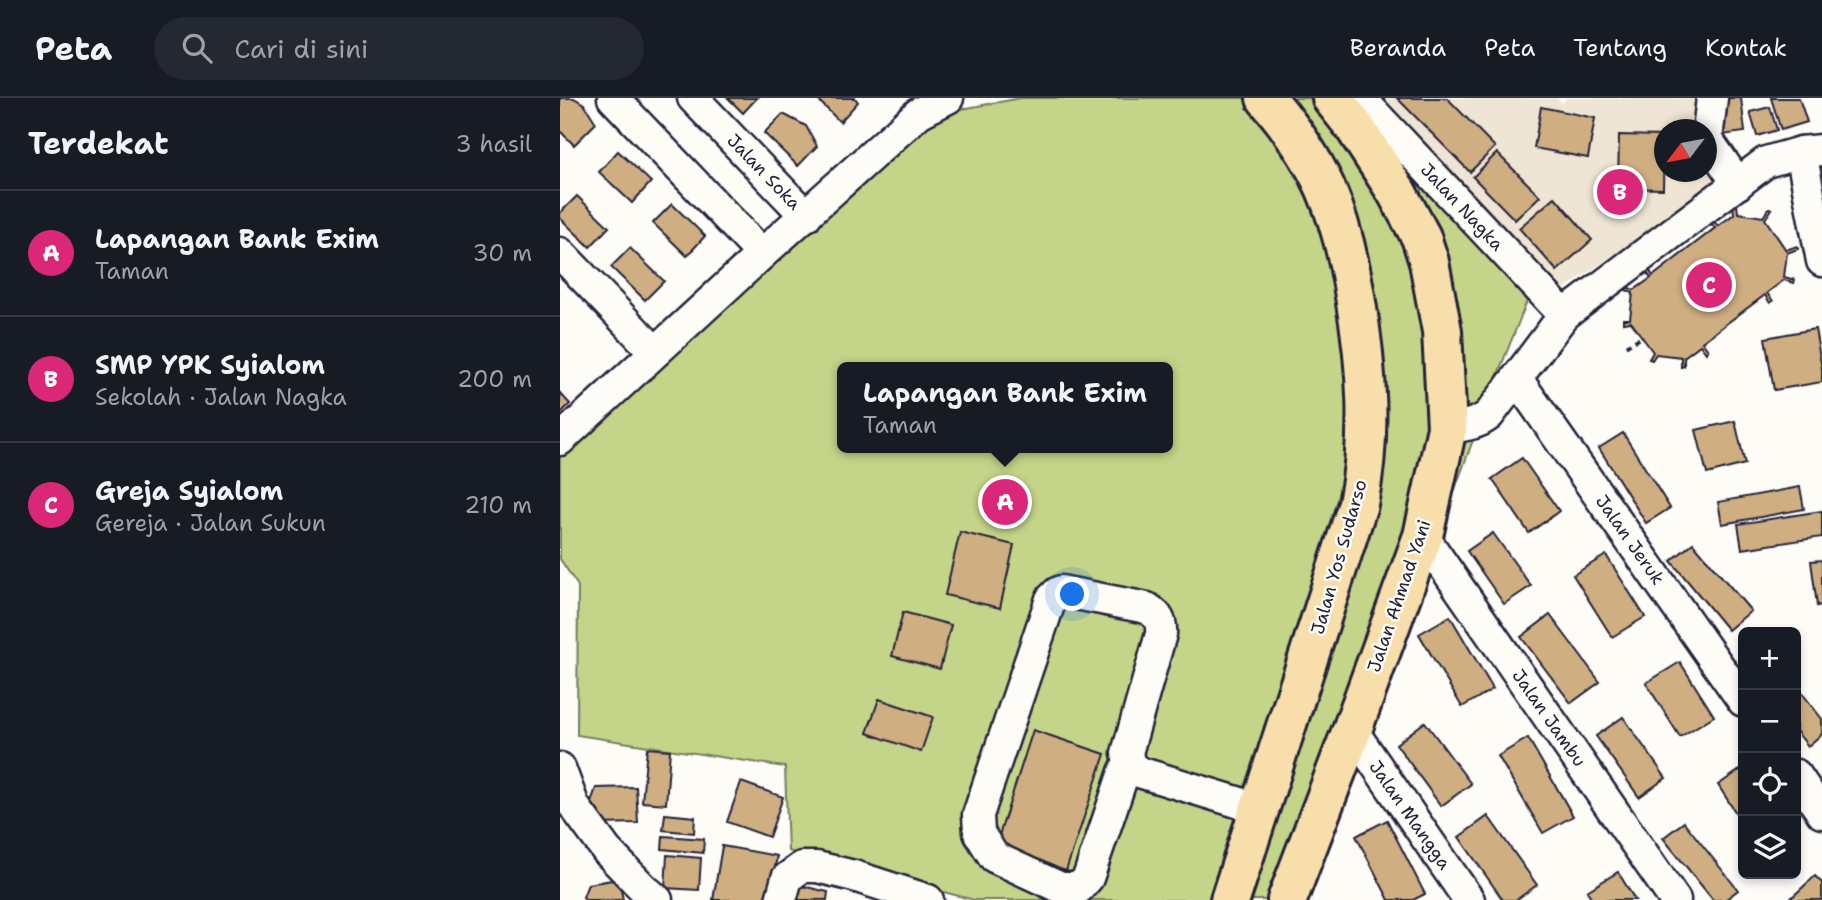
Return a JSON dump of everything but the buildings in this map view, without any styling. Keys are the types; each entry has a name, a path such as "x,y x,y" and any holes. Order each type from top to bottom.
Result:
{"highway":[{"name":"Jalan Yos Sudarso","path":"1230,900 1252,807 1358,504 1367,444 1368,404 1364,359 1350,266 1325,188 1306,151 1266,98"},
{"name":"Jalan Ahmad Yani","path":"1287,900 1423,536 1447,428 1442,331 1429,262 1421,237 1396,191 1354,126 1332,98"}],"street":[{"path":"613,98 762,254"},
{"name":"Jalan Soka","path":"693,98 806,216"},
{"path":"560,440 806,216 913,105 948,98"},
{"name":"Jalan Nagka","path":"1360,98 1564,315"},
{"path":"1712,98 1707,139 1738,184"},
{"path":"1447,428 1482,421 1564,315 1766,162 1811,151 1822,261"},
{"path":"560,253 655,352"},
{"name":"Jalan Jeruk","path":"1517,379 1738,694"},
{"name":"Jalan Jambu","path":"1423,536 1675,900"},
{"path":"1130,766 1124,772 1088,878 1079,888 1061,888 994,856 979,833 978,815 1046,612 1051,599 1061,591 1147,608 1157,615 1160,621 1161,634 1127,753 1130,766 1139,772 1252,807 1212,900"},
{"name":"Jalan Mangga","path":"1352,730 1469,900"},
{"path":"560,768 575,806 607,851 657,900"},
{"path":"1801,782 1822,813"},
{"path":"781,900 787,878 802,867 817,867 928,900"}],"path":[{"path":"1626,346 1642,337"}],"shaded area":[{"path":"1385,98 1397,98 1470,172 1495,147 1447,98 1556,98 1563,103 1566,98 1698,98 1693,119 1654,119 1654,136 1619,135 1618,187 1663,189 1663,182 1717,182 1717,160 1727,177 1561,291","holes":["1541,108 1595,118 1588,157 1534,148","1497,153 1539,196 1473,177","1555,197 1592,240 1558,271 1520,228"]}],"green space":[{"path":"1021,98 1354,98 1531,291 1490,394 1330,828 1308,900 974,900 788,851 785,767 577,735 578,586 560,559 560,445 924,116"}],"place":[{"name":"SMP YPK Syialom","path":"1620,192"},
{"name":"Greja Syialom","path":"1709,285"},
{"name":"Lapangan Bank Exim","path":"1005,502"}]}
